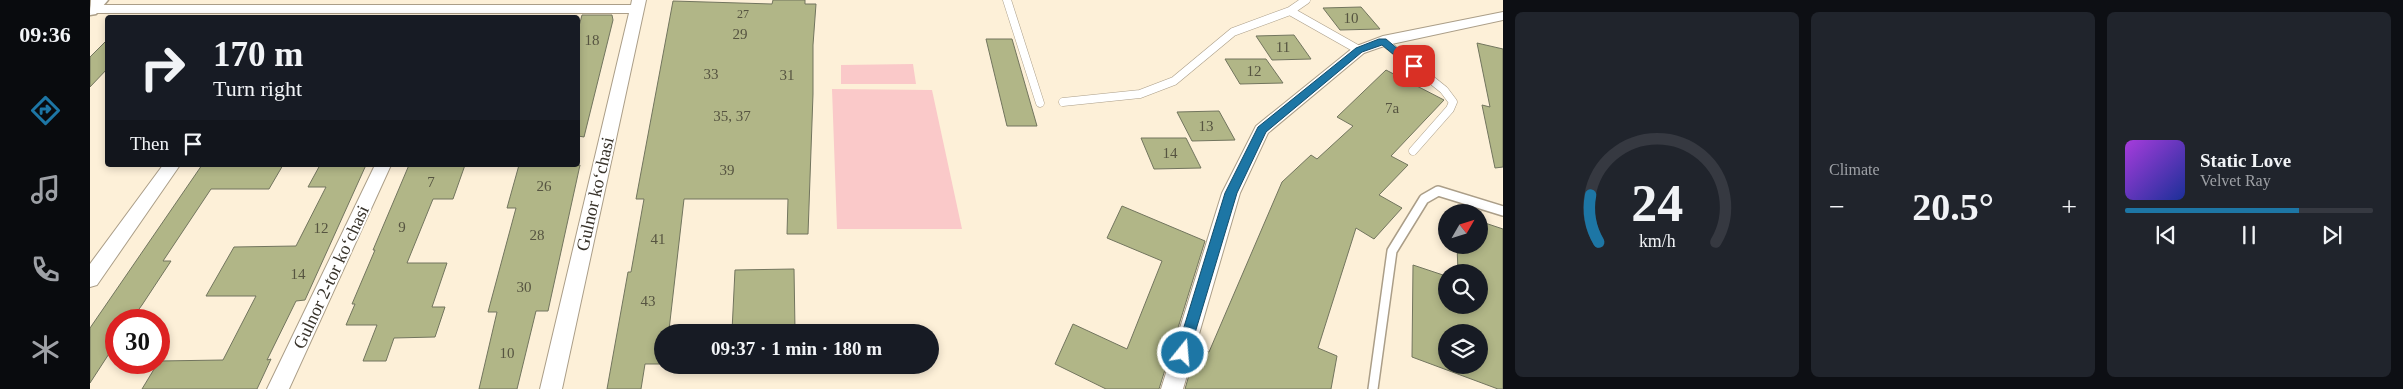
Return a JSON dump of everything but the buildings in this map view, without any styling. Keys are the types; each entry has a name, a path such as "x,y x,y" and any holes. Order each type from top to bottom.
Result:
{"street":[{"path":"94,6 286,13 453,14 638,5"},
{"name":"Gulnor koʻchasi","path":"551,389 638,5"},
{"path":"1172,389 1231,193 1262,130 1359,50 1383,42 1503,16"},
{"path":"90,279 171,167"},
{"name":"Gulnor 2-tor koʻchasi","path":"278,389 382,167"}],"lane":[{"path":"1007,0 1040,103"},
{"path":"1063,102 1140,94 1174,81 1233,32 1290,10 1306,0"},
{"path":"1290,10 1359,50"},
{"path":"1383,42 1444,90 1452,102 1450,109 1413,151"},
{"path":"1373,389 1392,251 1424,199 1438,191 1503,210"}],"shaded area":[{"path":"913,64 916,84 841,84 841,65"},
{"path":"832,89 932,90 962,229 837,229"}],"route":[{"path":"1183,353 1231,193 1262,130 1359,50 1383,42 1414,66"}]}
